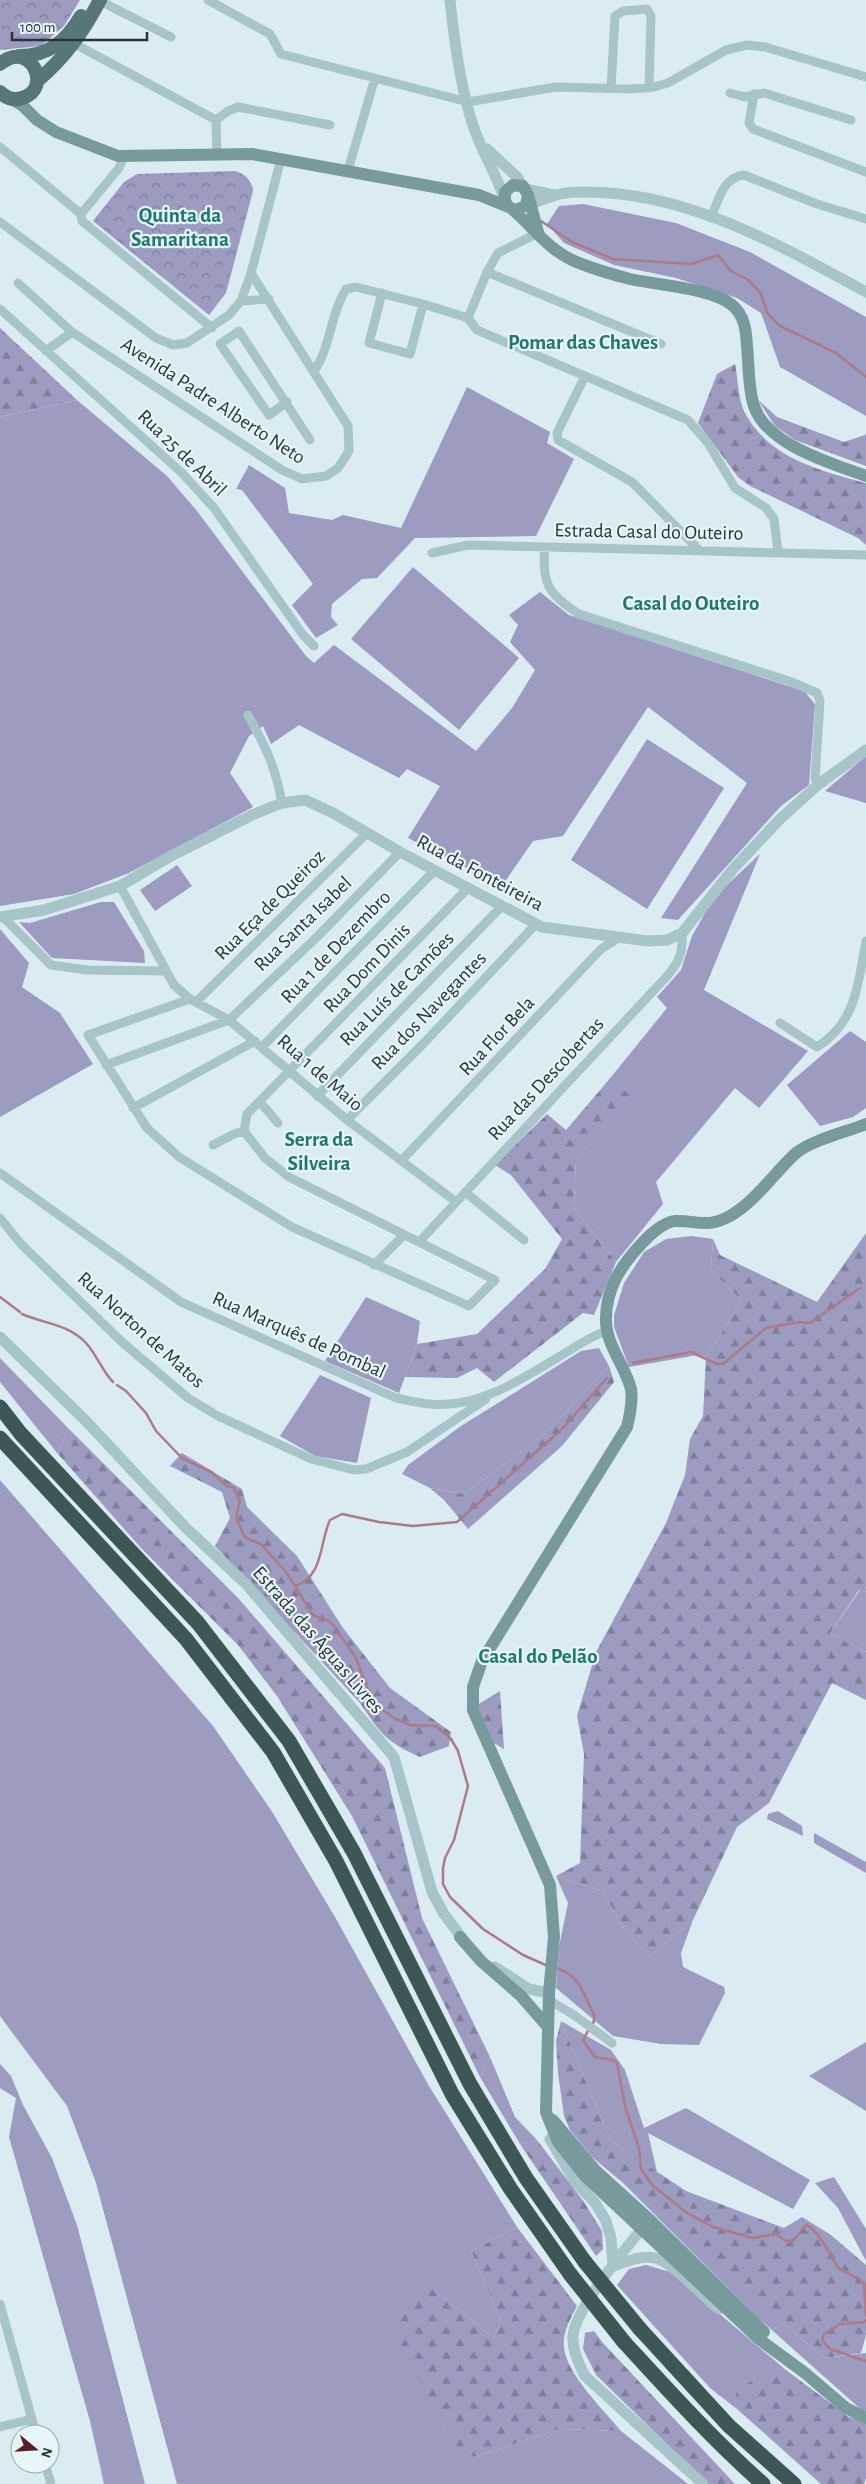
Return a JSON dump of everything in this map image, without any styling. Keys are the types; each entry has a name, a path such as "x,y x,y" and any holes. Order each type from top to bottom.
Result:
{"highway":[{"path":"0,1407 21,1434 198,1623 289,1741 354,1853 470,2084 526,2178 585,2262 640,2329 729,2426 794,2484"},
{"path":"0,1438 186,1638 274,1752 336,1861 452,2094 510,2188 570,2274 624,2342 679,2403 763,2484"},
{"path":"737,2461 750,2484"}],"main road":[{"path":"5,95 23,98 58,63 75,44 97,0"},
{"path":"8,59 34,56 59,44 97,0"},
{"path":"8,59 31,62 37,74 31,113"},
{"path":"5,95 56,132 112,154 124,156 252,154 348,170 452,192 517,197"},
{"path":"479,195 517,197"},
{"path":"517,197 543,241 571,260 630,278 708,293 731,304 744,320 754,406 764,424 780,439 824,461 866,476"},
{"path":"517,197 538,233"},
{"path":"805,2373 646,2225 568,2156 558,2142 546,2112 548,2000 552,1958 553,1906 550,1885 478,1724 473,1710 473,1687 482,1662 627,1427 632,1409 631,1389 607,1331 608,1300 616,1278 631,1256 658,1228 674,1221 697,1224 714,1222 730,1216 798,1152 866,1124"},
{"path":"460,1937 481,1961 528,2004 548,2027"},
{"path":"528,2004 548,2000"},
{"path":"646,2225 759,2339 862,2416"}],"street":[{"path":"97,0 171,37"},
{"path":"208,0 270,34 281,54 468,102 556,87 649,88 668,83 726,50 747,45 766,47 866,77"},
{"path":"450,0 456,44 473,126 482,144 517,197"},
{"path":"612,88 615,16 623,11 647,9 651,16 649,88"},
{"path":"75,44 216,120"},
{"path":"348,170 375,78"},
{"path":"730,93 746,97 764,93 851,120"},
{"path":"754,94 749,123 754,129 866,172"},
{"path":"216,120 228,111 238,107 330,125"},
{"path":"216,120 218,156"},
{"path":"482,144 502,162 517,197"},
{"path":"0,147 81,214 82,221 212,328"},
{"path":"81,214 119,168 124,156"},
{"path":"0,222 156,338 174,345 187,343 229,315 241,301 281,159"},
{"path":"712,218 728,182 736,176 744,175 817,204 866,219"},
{"path":"517,197 555,196 577,192 606,193 659,202 712,218 792,252 866,292"},
{"path":"517,197 555,196"},
{"path":"468,318 487,272 498,253 538,233"},
{"path":"487,272 661,344"},
{"name":"Avenida Padre Alberto Neto","path":"18,283 72,332 282,470 302,479 326,476 338,468 348,451 348,426 250,273"},
{"path":"314,371 323,359 339,301 346,289 356,287 382,293 468,318 477,330 688,420 708,443 735,488 766,508 774,519 778,552"},
{"path":"382,293 369,343 410,354 423,304"},
{"path":"241,301 269,300"},
{"name":"Rua 25 de Abril","path":"0,309 182,472 208,501 303,635 314,646"},
{"path":"229,315 310,440"},
{"path":"239,331 220,344 225,352 269,415 287,402"},
{"path":"46,351 72,332"},
{"path":"585,376 557,432 558,440 632,482 698,550"},
{"name":"Estrada Casal do Outeiro","path":"432,553 468,545 866,555"},
{"path":"545,547 542,569 547,584 559,601 579,614 790,681 818,693 820,701 815,779 819,784"},
{"path":"248,715 267,747 277,774 282,803"},
{"name":"Rua da Fonteireira","path":"1,917 44,910 120,886 252,814 282,803 306,800 434,871 536,924 619,938 658,942 682,933 758,841 819,784 866,750"},
{"name":"Rua Eça de Queiroz","path":"194,1000 367,833"},
{"name":"Rua Santa Isabel","path":"229,1020 316,938 400,852"},
{"name":"Rua 1 de Dezembro","path":"133,1108 258,1044 434,871"},
{"name":"Rua 1 de Maio","path":"120,886 174,985 194,1000 229,1020 317,1096 455,1201"},
{"name":"Rua Dom Dinis","path":"244,1131 247,1114 468,888"},
{"name":"Rua Luís de Camões","path":"317,1096 501,907"},
{"path":"1,917 51,965 87,970 165,971"},
{"name":"Rua dos Navegantes","path":"347,1120 424,1043 536,924"},
{"name":"Rua das Descobertas","path":"419,1242 455,1201 669,974 680,961 682,933"},
{"name":"Rua Flor Bela","path":"402,1160 601,949 619,938"},
{"path":"780,1023 817,1047 826,1041 848,1017 854,1004 866,941"},
{"path":"194,1000 88,1035 146,1128 179,1157 292,1227 374,1265 469,1306 495,1280 403,1236 289,1177 265,1158 244,1131 213,1145"},
{"path":"106,1065 229,1020"},
{"path":"260,1102 278,1123"},
{"name":"Rua Marquês de Pombal","path":"0,1173 181,1302 396,1398 432,1404 466,1401 491,1395 545,1365 589,1336 607,1331"},
{"path":"464,1192 524,1240"},
{"name":"Rua Norton de Matos","path":"0,1218 21,1244 122,1342 188,1398 218,1416 311,1459 354,1470 366,1469 407,1452 491,1395"},
{"path":"374,1265 403,1236"},
{"name":"Estrada das Águas Livres","path":"0,1338 85,1420 186,1528 246,1584 394,1757 432,1892 460,1937 482,1958 548,2000"},
{"path":"548,2000 583,2021 612,2043"},
{"path":"546,2112 550,2138 574,2180 596,2204 606,2221 611,2238 613,2266"},
{"path":"646,2225 613,2266 577,2318 573,2336 575,2355 585,2376 703,2484"},
{"path":"613,2266 634,2259 655,2258 669,2265 716,2307 759,2339"},
{"path":"0,2304 33,2424"},
{"path":"0,2427 32,2419"}],"green space":[{"path":"0,0 80,0 64,26 41,46 0,50"},
{"path":"235,171 247,178 253,191 226,293 209,315 93,221 124,182 137,174"},
{"path":"583,204 676,223 750,252 866,317 866,416 780,367 761,313 737,298 676,278 614,265 564,243 547,224 559,206"},
{"path":"0,328 77,400 0,417"},
{"path":"735,364 745,413 755,428 768,441 782,452 797,460 831,473 866,483 866,545 858,538 750,486 738,477 698,423 717,374"},
{"path":"467,387 550,432 547,443 574,459 536,536 415,538 377,578 362,579 332,604 331,617 338,625 316,638 292,605 313,584 242,490 236,489 249,465 285,488 289,513 332,520 343,515 401,528"},
{"path":"77,400 167,476 197,511 306,656 314,663 334,645 476,751 512,708 535,670 510,642 518,625 509,615 540,592 569,615 804,691 815,704 809,785 781,806 678,920 661,918 747,783 648,707 563,836 533,841 502,886 408,838 440,786 407,769 399,778 299,725 271,744 263,726 249,736 230,773 253,807 129,873 74,894 0,906 0,417"},
{"path":"758,400 777,417 844,442 865,435 866,432 866,466 795,440 775,426"},
{"path":"413,567 519,658 459,730 351,639"},
{"path":"647,739 724,788 647,909 571,860"},
{"path":"866,756 866,803 825,791"},
{"path":"760,854 704,990 808,1051 759,1108 735,1088 656,1182 663,1204 616,1262 574,1208 576,1160 629,1094 607,1082 667,1008 657,997 681,970 692,936 714,897"},
{"path":"177,865 192,886 155,911 140,890"},
{"path":"101,902 114,902 144,951 145,963 52,958 19,922 30,923"},
{"path":"0,929 29,963 22,987 60,1013 93,1064 0,1117"},
{"path":"850,1031 866,1042 866,1108 853,1117 820,1126 787,1085"},
{"path":"607,1082 630,1094 576,1160 574,1208 616,1262 594,1315 583,1313 494,1382 477,1368 457,1378 405,1377 417,1344 477,1334 545,1269 562,1239 511,1175 495,1165 547,1114 566,1130"},
{"path":"866,1233 866,1592 859,1590 830,1633 866,1652 866,1700 832,1683 769,1803 737,1827 693,1920 649,1957 622,1926 603,1891 556,1876 580,1863 584,1754 577,1716 596,1652 666,1523 685,1475 690,1439 703,1416 706,1357 742,1301 711,1270 713,1239 720,1255 817,1302"},
{"path":"691,1236 713,1239 711,1270 742,1301 706,1357 698,1355 629,1367 614,1327 614,1315 624,1283 644,1252 666,1239"},
{"path":"366,1297 420,1321 417,1344 399,1393 325,1361"},
{"path":"599,1348 609,1366 544,1435 464,1494 430,1488 402,1474 408,1465 461,1426 581,1351"},
{"path":"0,1358 68,1428 58,1454 0,1382"},
{"path":"609,1366 614,1382 562,1446 468,1529 445,1501 430,1488 464,1494 544,1435"},
{"path":"320,1375 371,1398 357,1463 315,1456 280,1436"},
{"path":"68,1428 239,1599 385,1768 422,1918 490,2057 480,2077 352,1816 277,1696 238,1645 141,1548 58,1454"},
{"path":"182,1453 242,1489 247,1507 297,1556 343,1628 390,1688 451,1732 449,1746 420,1757 385,1736 360,1703 215,1546 230,1518 222,1492 170,1466"},
{"path":"0,1480 213,1726 271,1810 335,1917 429,2086 517,2227 471,2251 501,2321 494,2338 433,2289 474,2457 559,2429 621,2431 688,2484 177,2484 96,2183 67,2106 0,2016"},
{"path":"860,1590 866,1592 866,1652 830,1633"},
{"path":"500,1691 504,1749 494,1743 477,1705"},
{"path":"778,1811 802,1826 803,1836 767,1819 768,1814"},
{"path":"814,1833 866,1862 866,1873 814,1843"},
{"path":"556,1876 603,1891 622,1926 649,1957 693,1920 681,1953 683,1967 724,1987 725,1993 699,2045 661,2044 613,2036 556,1988 559,1947 568,1903"},
{"path":"561,2021 611,2050 625,2070 644,2128 686,2108 810,2180 793,2209 648,2133 657,2172 611,2141"},
{"path":"561,2021 611,2141 686,2191 784,2228 802,2217 831,2235 866,2265 866,2335 861,2353 825,2358 785,2325 724,2267 592,2157 570,2130 564,2116 556,2041"},
{"path":"866,2042 866,2111 809,2076"},
{"path":"490,2057 515,2117 537,2140 520,2144 480,2077"},
{"path":"0,2064 11,2076 23,2105 52,2158 77,2225 145,2484 104,2484 90,2421 9,2137 16,2098 0,2088"},
{"path":"537,2140 584,2202 602,2231 603,2249 596,2256 520,2144"},
{"path":"834,2177 866,2229 866,2261 838,2208 815,2183"},
{"path":"622,2182 726,2268 785,2325 825,2358 866,2353 866,2414 756,2316"},
{"path":"517,2227 577,2306 564,2336 566,2358 578,2380 621,2431 559,2429 474,2457 459,2449 396,2336 392,2321 413,2295 433,2289 494,2338 501,2321 471,2251"},
{"path":"646,2265 670,2272 786,2370 778,2368 734,2400 737,2409 710,2388 617,2285 629,2269"},
{"path":"594,2331 735,2484 708,2484 596,2375 583,2349 585,2333"},
{"path":"779,2368 786,2370 849,2417 866,2422 866,2478 864,2484 821,2484 737,2409 734,2400 739,2387"}],"waterway":[{"path":"541,221 572,242 613,259 691,264 718,255 731,271 747,279 760,292 768,314 780,326 836,353 866,377"},
{"path":"633,1363 691,1352 717,1364 723,1364 766,1328 799,1322 810,1323 860,1288"},
{"path":"0,1297 20,1312"},
{"path":"22,1314 64,1328 79,1337 90,1348 113,1382"},
{"path":"295,1586 311,1575 316,1567 330,1520 342,1514 379,1522 413,1526 457,1522 562,1429 607,1378"},
{"path":"117,1385 126,1391 146,1413 156,1431 182,1458 211,1472 227,1486 234,1488 240,1501 236,1517 243,1534 246,1538 261,1544 287,1573 313,1615 329,1621 333,1625 356,1658 370,1696 379,1707 394,1718 410,1725 436,1726 451,1739 458,1751 468,1786 454,1840 445,1858 443,1884 450,1897 483,1929 523,1955 548,1966"},
{"path":"556,1968 568,1973 580,1986 593,2014 594,2022 592,2025"},
{"path":"589,2029 583,2040 595,2057 613,2060 617,2063 625,2106 639,2148 641,2169 652,2185 687,2213 713,2227 753,2238 776,2234 786,2241 792,2242 806,2225 810,2227 819,2236 837,2266 864,2283 866,2315"},
{"path":"866,2320 864,2322 840,2324 824,2334 822,2340 830,2349 866,2361"}],"district":[{"name":"Quinta da Samaritana","path":"180,227"},
{"name":"Pomar das Chaves","path":"583,342"},
{"name":"Casal do Outeiro","path":"691,603"},
{"name":"Serra da Silveira","path":"319,1151"},
{"name":"Casal do Pelão","path":"538,1656"}]}
